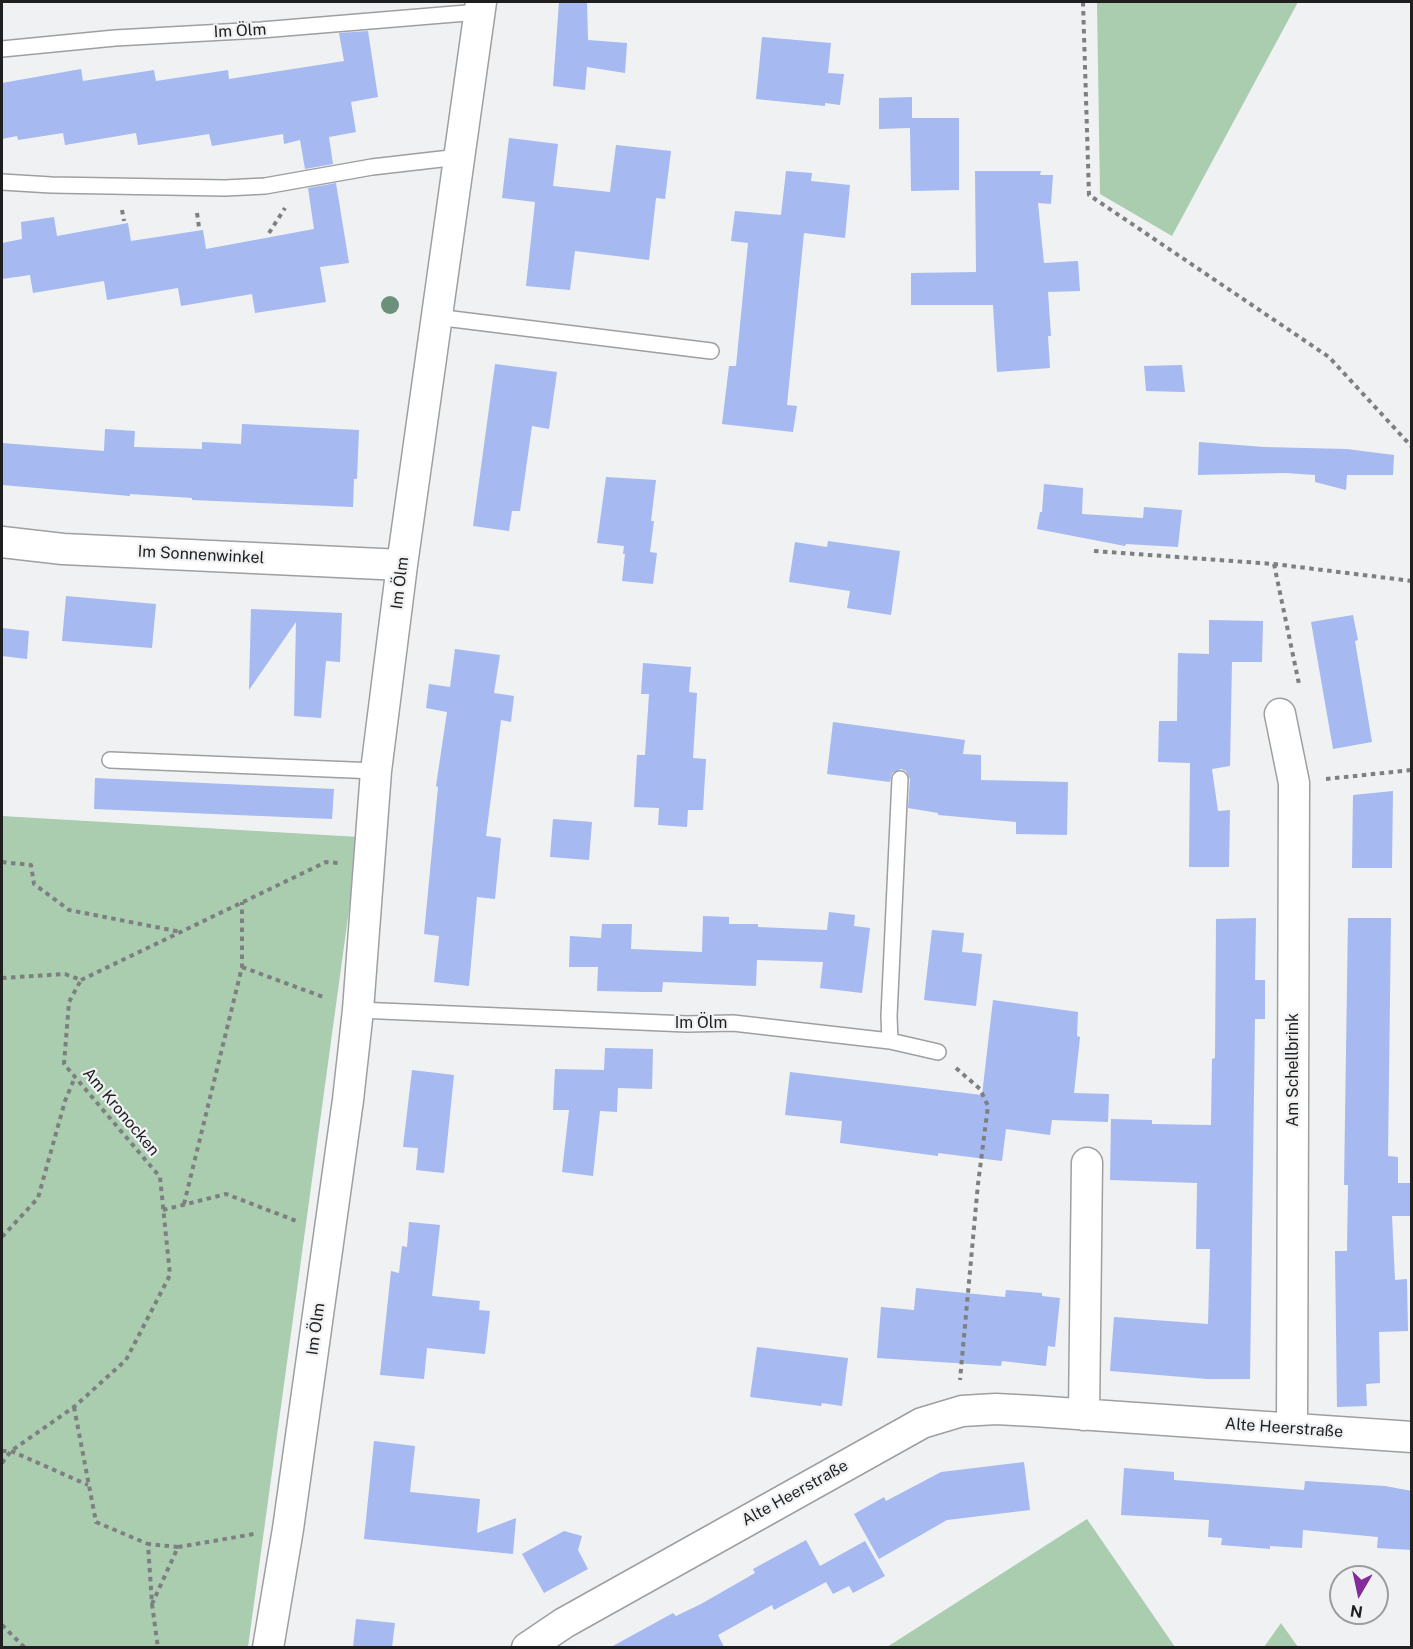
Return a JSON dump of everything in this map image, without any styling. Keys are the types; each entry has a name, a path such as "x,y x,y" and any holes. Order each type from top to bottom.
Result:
{"street":[{"name":"Im Ölm","path":"268,1647 288,1529 358,1010 375,771 480,7"},
{"name":"Im Sonnenwinkel","path":"2,542 63,549 402,565"},
{"name":"Am Schellbrink","path":"1280,714 1294,783 1292,1428"},
{"path":"1084,1415 1087,1162"},
{"name":"Alte Heerstraße","path":"527,1647 564,1623 922,1423 962,1411 996,1409 1412,1437"}],"lane":[{"name":"Im Ölm","path":"2,49 116,38 261,30 480,7"},
{"path":"2,182 213,188 265,186 372,167 459,158"},
{"path":"436,317 711,351"},
{"path":"110,760 375,771"},
{"path":"890,1041 889,1016 900,779"},
{"name":"Im Ölm","path":"358,1010 757,1025 890,1041 938,1052"}],"path":[{"path":"1083,2 1089,195 1329,357 1412,447"},
{"path":"1094,551 1274,564 1412,581"},
{"path":"1274,564 1299,684 1280,714"},
{"path":"1294,783 1412,770"},
{"path":"2,862 31,865 33,884 69,910 181,932"},
{"path":"2,978 65,974 81,980 326,862 368,864"},
{"path":"184,1204 242,967 242,903"},
{"path":"242,967 358,1010"},
{"name":"Am Kronocken","path":"2,1463 11,1451 74,1407 126,1360 170,1275 160,1177 64,1064 69,1002 81,980"},
{"path":"938,1052 980,1089 988,1106 978,1184 960,1381 962,1411"},
{"path":"2,1237 38,1198 65,1101 75,1077"},
{"path":"163,1210 226,1194 299,1222 330,1225"},
{"path":"74,1407 96,1522 148,1544 178,1547 288,1529"},
{"path":"2,1451 11,1451 88,1485"},
{"path":"148,1544 152,1604 158,1647"},
{"path":"152,1604 178,1547"},
{"path":"2,1625 25,1647"}],"green space":[{"path":"1097,2 1298,2 1172,236 1100,194"},
{"path":"2,816 359,837 248,1647 2,1647"},
{"path":"1087,1519 1175,1647 887,1647"},
{"path":"1281,1623 1298,1647 1264,1647"}],"building":[{"path":"559,2 587,2 588,40 627,43 625,73 587,67 585,90 553,86"},
{"path":"368,31 378,97 351,102 356,132 329,137 333,164 305,169 300,140 284,144 283,134 212,146 209,134 138,145 136,133 65,145 63,133 18,140 17,136 2,139 2,83 81,69 83,81 154,70 156,81 228,70 229,79 344,61 339,33"},
{"path":"762,37 831,43 828,73 844,74 840,105 825,103 825,106 756,99"},
{"path":"912,97 912,118 959,118 959,190 911,191 910,128 879,129 879,98"},
{"path":"509,138 558,144 553,186 610,192 616,145 671,151 665,199 656,198 649,260 575,251 570,290 526,286 535,202 502,198"},
{"path":"786,171 812,173 811,181 850,185 845,238 804,233 787,405 797,406 793,432 722,424 729,366 736,366 748,243 731,241 735,211 781,215"},
{"path":"975,171 1041,171 1040,175 1053,175 1051,204 1038,203 1044,263 1078,261 1080,291 1048,292 1051,336 1048,336 1050,368 997,372 993,305 911,305 911,273 976,272"},
{"path":"336,183 349,263 320,267 326,302 255,313 252,294 181,306 178,288 107,300 104,281 33,293 30,275 2,279 2,243 22,239 21,222 54,217 57,236 128,223 131,241 203,230 206,249 314,229 308,188"},
{"path":"495,364 557,372 549,429 532,426 520,511 512,511 509,531 473,526"},
{"path":"1182,365 1185,392 1146,391 1144,366"},
{"path":"242,424 359,430 357,479 354,479 353,507 192,500 192,498 130,494 130,496 2,485 2,443 104,451 105,429 135,431 134,447 202,449 202,442 241,444"},
{"path":"1199,442 1264,447 1347,449 1394,455 1393,475 1347,475 1346,490 1315,482 1315,475 1285,473 1198,475"},
{"path":"606,477 656,480 650,552 657,553 653,584 622,581 624,546 597,543"},
{"path":"1044,484 1083,488 1082,514 1143,518 1144,507 1182,510 1178,547 1126,544 1125,546 1037,529 1040,512 1042,512"},
{"path":"828,541 900,551 891,615 847,608 850,591 789,582 795,542 827,547"},
{"path":"66,596 156,604 152,648 62,641"},
{"path":"251,609 342,613 340,662 326,661 321,718 294,716 296,622 249,690"},
{"path":"1353,615 1358,640 1355,641 1372,742 1333,749 1311,622"},
{"path":"1209,620 1263,621 1262,662 1232,662 1230,766 1212,769 1218,811 1230,810 1229,867 1189,867 1190,763 1158,762 1159,721 1177,721 1178,653 1209,654"},
{"path":"2,628 29,631 27,659 2,656"},
{"path":"455,649 500,655 494,693 514,696 511,722 501,720 486,836 501,838 495,899 477,897 469,986 434,982 439,936 424,934 438,787 436,786 447,712 426,708 429,684 450,687"},
{"path":"643,663 691,667 689,692 697,693 693,758 706,759 703,810 688,810 687,827 658,825 659,808 634,807 637,755 645,755 649,694 641,694"},
{"path":"833,722 965,740 963,754 981,755 981,780 1068,782 1067,835 1016,834 1016,822 938,815 938,813 908,808 910,779 906,771 901,769 892,773 890,782 827,774"},
{"path":"95,778 334,789 332,819 94,809"},
{"path":"1393,791 1392,868 1352,868 1353,795"},
{"path":"553,819 592,822 589,860 550,857"},
{"path":"829,912 855,915 854,926 870,928 862,993 820,988 823,962 757,960 756,986 663,982 662,992 597,991 598,967 569,967 570,936 601,938 602,924 632,924 631,949 702,952 703,916 729,917 729,924 827,930"},
{"path":"1256,918 1255,980 1265,980 1265,1019 1255,1019 1250,1379 1207,1379 1110,1371 1114,1317 1208,1324 1210,1249 1196,1249 1197,1183 1110,1180 1111,1119 1152,1120 1152,1124 1211,1125 1212,1059 1215,1058 1216,919"},
{"path":"1348,918 1391,918 1388,1156 1398,1157 1398,1183 1412,1183 1412,1216 1392,1216 1395,1280 1407,1279 1408,1331 1379,1332 1380,1383 1366,1384 1367,1406 1337,1407 1335,1251 1347,1251 1348,1185 1344,1185"},
{"path":"932,930 964,933 962,952 982,954 976,1006 924,1000"},
{"path":"993,1000 1078,1012 1077,1036 1080,1037 1074,1093 1109,1094 1108,1122 1052,1120 1050,1135 1006,1129 1002,1161 938,1153 938,1156 840,1143 842,1121 785,1115 790,1072 982,1095"},
{"path":"605,1048 653,1049 652,1089 618,1088 617,1112 600,1111 593,1176 562,1172 569,1110 553,1110 555,1069 604,1070"},
{"path":"412,1070 454,1075 444,1173 416,1170 418,1148 403,1147"},
{"path":"409,1222 440,1225 432,1296 480,1301 479,1310 490,1311 485,1354 427,1348 424,1379 380,1375 391,1271 399,1273 402,1246 407,1247"},
{"path":"916,1288 1005,1297 1006,1290 1042,1293 1042,1296 1060,1298 1055,1347 1048,1346 1046,1366 1002,1361 1001,1366 877,1358 881,1307 914,1310"},
{"path":"757,1347 848,1358 842,1406 822,1403 821,1406 750,1397"},
{"path":"374,1441 415,1446 410,1492 480,1499 477,1533 516,1518 513,1554 364,1539"},
{"path":"1024,1462 1030,1510 947,1520 879,1559 854,1514 884,1497 886,1501 941,1472"},
{"path":"1124,1468 1174,1472 1174,1480 1304,1490 1305,1481 1385,1486 1412,1491 1412,1550 1377,1548 1378,1537 1303,1530 1302,1548 1270,1546 1270,1549 1221,1545 1222,1538 1208,1537 1209,1520 1121,1515"},
{"path":"564,1531 582,1536 578,1550 588,1569 544,1593 522,1554"},
{"path":"806,1540 820,1566 865,1541 885,1576 853,1593 849,1586 833,1594 826,1582 774,1610 772,1605 718,1635 724,1647 611,1647 673,1613 676,1616 701,1604 755,1573 753,1569"},
{"path":"356,1619 395,1623 392,1647 353,1647"}]}
